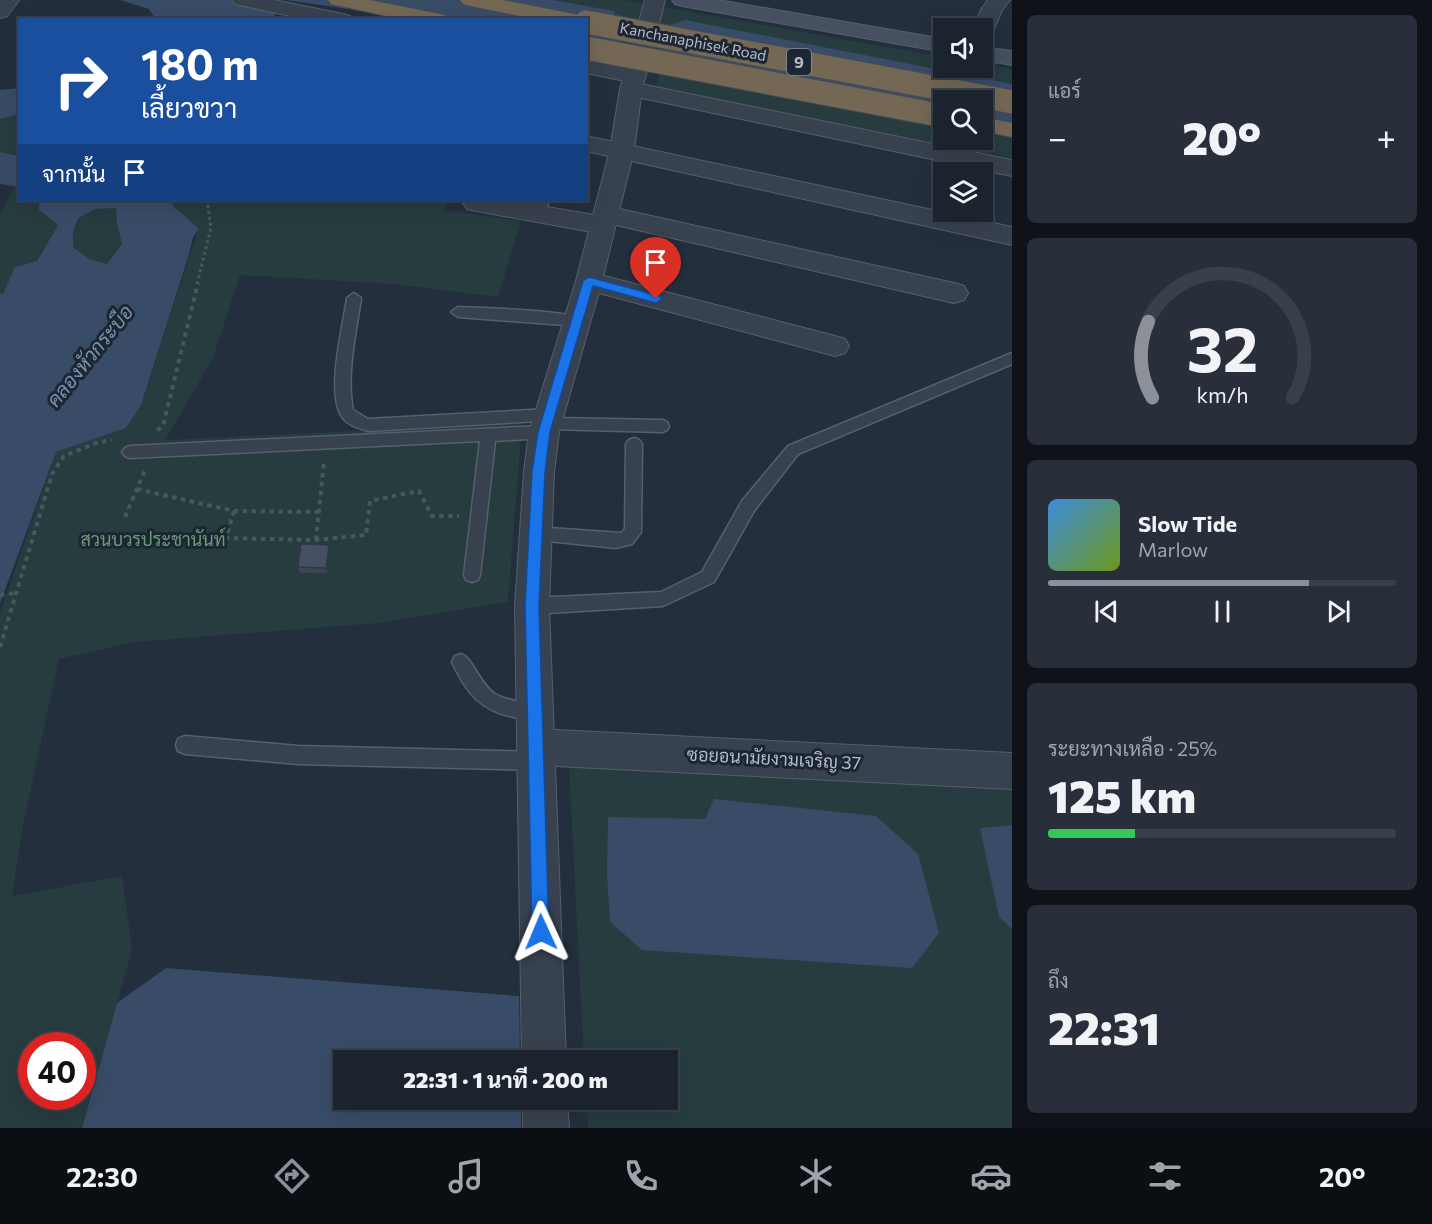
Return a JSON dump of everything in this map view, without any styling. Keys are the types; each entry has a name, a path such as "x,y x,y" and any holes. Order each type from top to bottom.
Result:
{"highway":[{"path":"338,0 430,18"},
{"path":"470,0 564,18"},
{"name":"Kanchanaphisek Road","path":"588,22 1012,102"},
{"name":"Kanchanaphisek Road","path":"588,48 933,114"},
{"path":"993,126 1012,130"}],"main road":[{"path":"682,0 933,44"},
{"path":"993,55 1012,58"}],"street":[{"path":"0,12 9,0"},
{"path":"242,0 333,18"},
{"path":"544,1050 532,606 535,534 547,424 579,321 622,150 633,82 655,0"},
{"path":"988,18 992,8 1000,0"},
{"path":"588,67 633,82 1012,168"},
{"path":"588,142 1012,236"},
{"path":"476,203 535,206 954,293"},
{"path":"589,281 835,346"},
{"name":"ซอยอนามัยงามเจริญ 37","path":"536,740 1012,771"},
{"path":"545,1110 546,1128"}],"lane":[{"path":"354,298 343,393 346,411 354,421 368,425 662,426"},
{"path":"458,312 579,321"},
{"path":"532,606 663,599 708,577 748,506 793,450 1012,358"},
{"path":"130,452 488,435 547,424"},
{"path":"472,574 488,435"},
{"path":"535,534 615,541 626,539 633,532 634,444"},
{"path":"461,662 470,684 480,696 499,707 536,740"},
{"path":"185,745 298,754 536,740"}],"path":[{"path":"0,647 52,474 64,456 96,442 149,435 163,426 212,228 207,201"},
{"path":"125,517 153,451 149,435"},
{"path":"315,550 326,442"},
{"path":"137,489 234,511 318,512"},
{"path":"234,511 226,538 315,540 366,535 370,501 419,491 432,516 479,516"},
{"path":"0,595 16,593"}],"green space":[{"path":"554,0 624,0 933,55 933,78 993,78 993,66 1012,69 1012,158 972,150 993,150 993,90 933,90 933,142 656,87 660,72 588,57 614,11"},
{"path":"18,114 18,156 0,152 0,119"},
{"path":"15,186 18,187 18,201 39,201 39,211 58,225 36,261 15,267 3,294 0,294 0,213"},
{"name":"สวนบวรประชานันท์","path":"172,201 448,201 444,210 521,221 498,297 394,284 240,275 213,358 165,440 522,423 508,602 378,623 134,642 59,659 23,824 12,896 122,876 132,949 96,1078 96,1032 18,1032 18,1110 87,1110 82,1128 0,1128 0,613 56,452 126,428 141,405 198,230 172,205"},
{"path":"117,207 117,224 122,244 107,264 89,259 73,247 73,232 78,218 95,209"},
{"path":"569,766 1012,787 1012,1128 588,1128 587,1110 678,1110 678,1050 583,1050"}],"water":[{"path":"120,0 278,0 274,18 155,18 149,9"},
{"path":"286,0 554,0 614,11 623,48 588,43 588,18 410,18"},
{"path":"685,20 933,69 933,78 981,78 1012,84 1012,135 993,131 993,90 933,90 933,119 660,51 671,25"},
{"path":"18,88 18,114 0,119 0,90"},
{"path":"0,152 18,156 18,187 0,184"},
{"name":"คลองหัวกระบือ","path":"39,201 172,201 172,205 199,229 193,237 141,405 126,428 56,452 0,603 0,294 3,294 15,267 37,261 58,225 39,210","holes":["116,208 122,244 107,264 89,259 73,247 73,232 78,218 95,209"]},
{"path":"714,799 876,816 918,854 939,933 912,968 642,950 610,922 607,874 608,817 705,819"},
{"path":"1012,825 1012,929 999,917 980,828"},
{"path":"166,968 519,996 520,1050 333,1050 333,1110 521,1110 521,1128 82,1128 87,1110 96,1110 96,1078 117,1003"}],"building":[{"path":"301,544 329,545 326,568 298,567"}],"route":[{"path":"541,932 532,606 539,472 544,432 579,321 589,281 656,299"}]}
